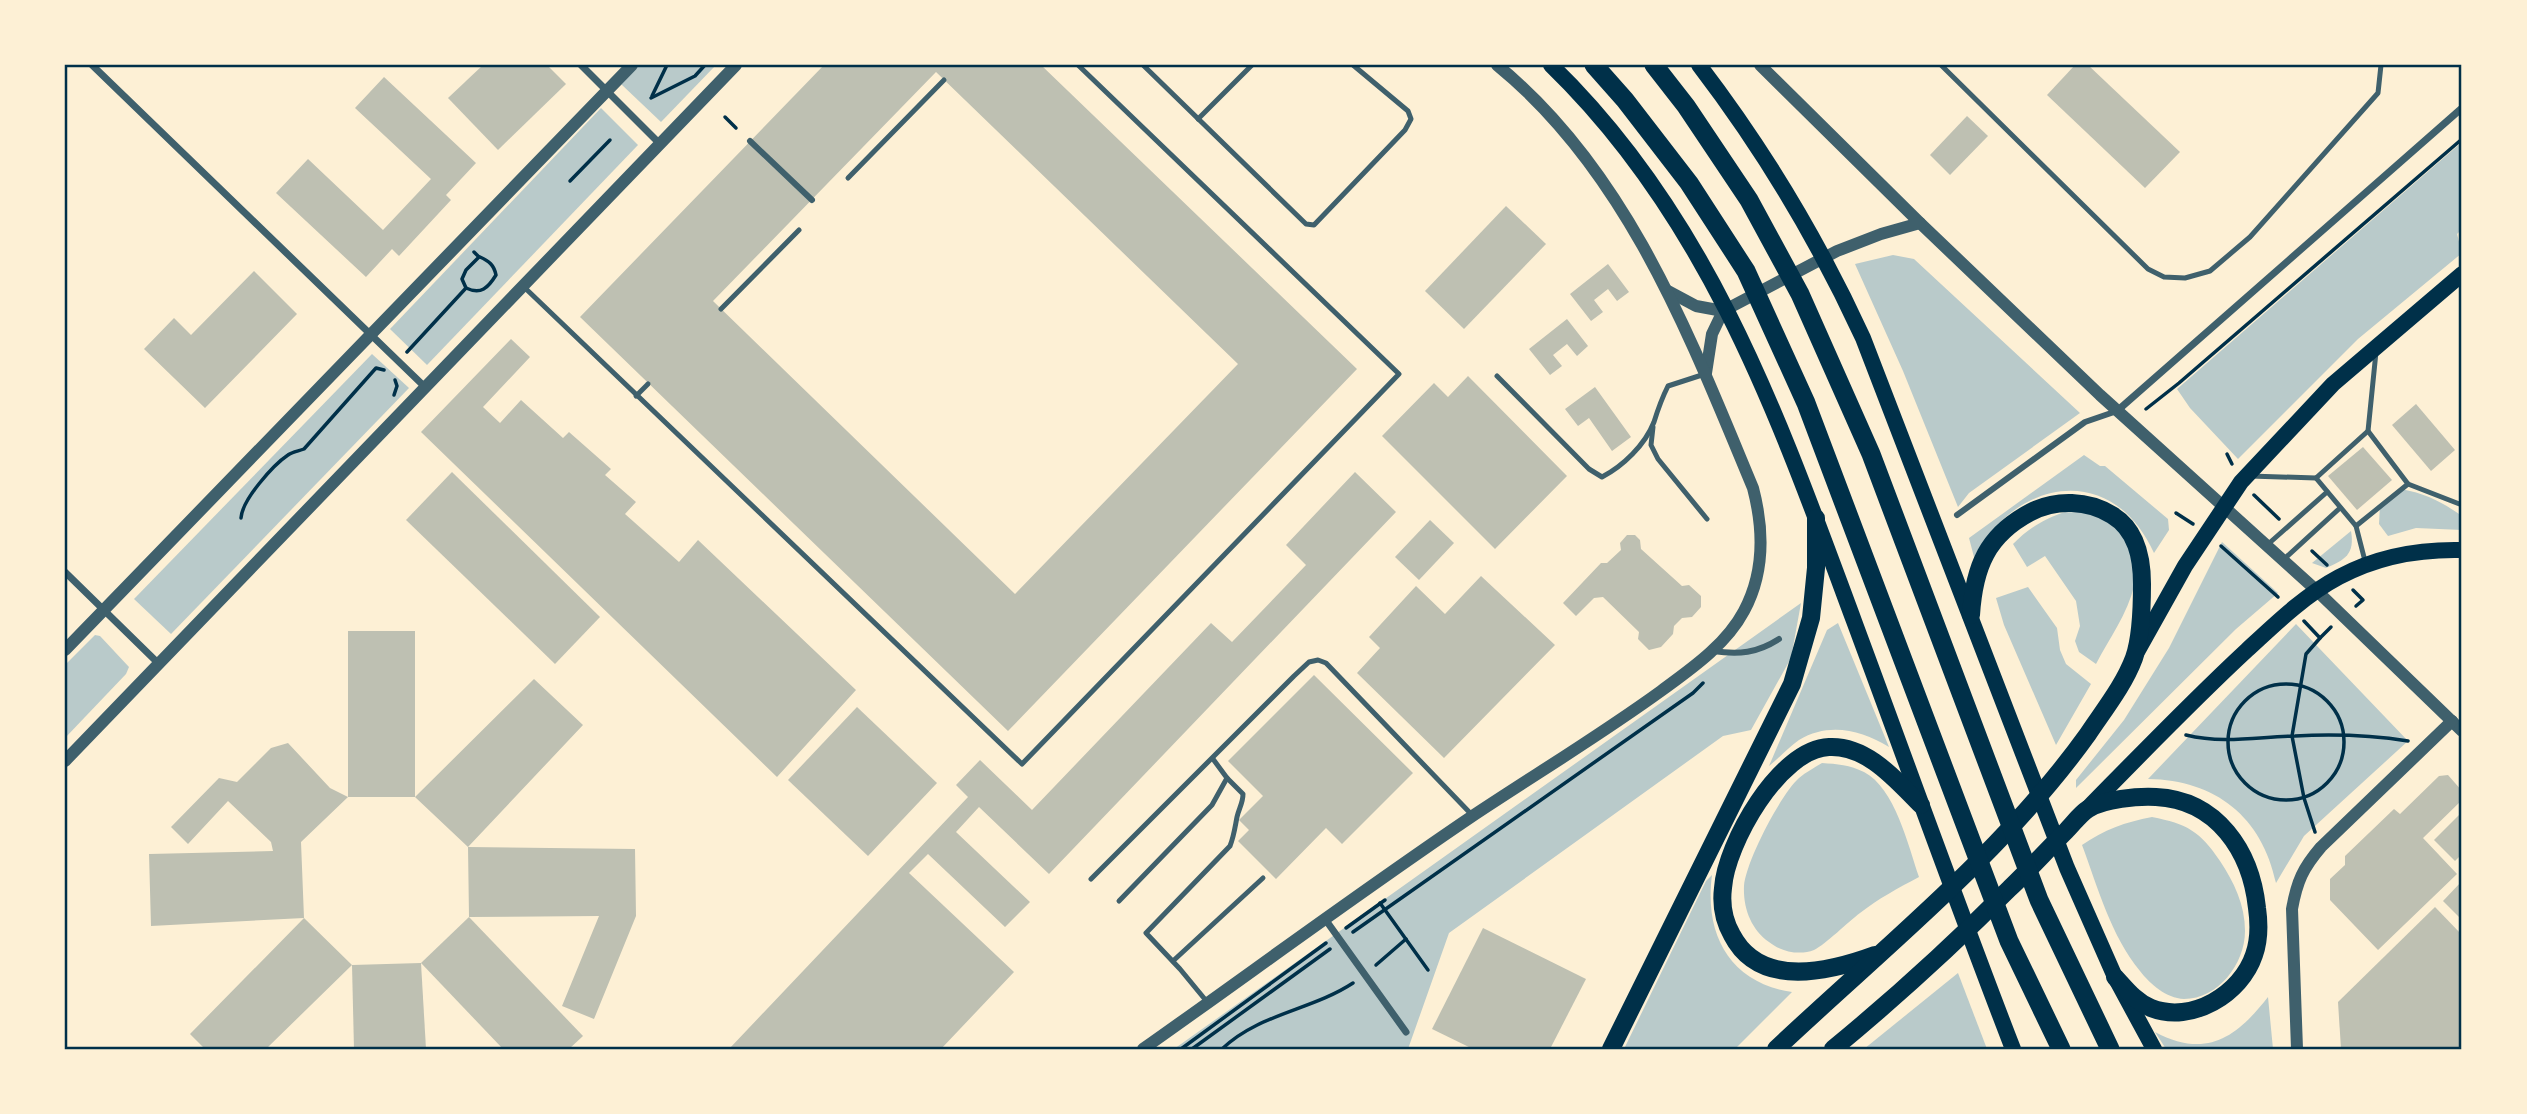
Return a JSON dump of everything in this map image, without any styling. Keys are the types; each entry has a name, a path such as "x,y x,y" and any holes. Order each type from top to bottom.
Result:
{"highway":[{"path":"1594,65 1625,100 1689,183 1746,271 1810,415 2009,941 2061,1049"},
{"path":"1654,65 1719,152 1777,247 1800,293 1871,454 2039,900 2110,1049"},
{"path":"1776,1049 1948,889 2055,778 2105,710 2135,655 2142,603 2138,549 2129,531 2118,519 2088,505 2062,503 2039,508 2000,534 1986,552 1978,569 1971,615"},
{"path":"1612,1049 1792,684 1811,618 1816,569 1816,518"},
{"path":"1881,953 1818,970 1793,972 1766,967 1747,956 1729,931 1722,897 1725,875 1742,834 1768,787 1792,762 1809,752 1828,747 1858,753 1890,774 1921,805"},
{"path":"1833,1049 1973,925 2087,809 2129,798 2153,796 2201,810 2239,845 2249,867 2256,895 2258,928 2253,958 2235,984 2212,1003 2182,1012 2153,1009 2135,999 2115,977"}],"main road":[{"path":"1552,65 1592,108 1646,177 1697,254 1746,347 1816,518 2013,1049"},
{"path":"1699,65 1753,139 1813,236 1835,278 1879,375 2067,868 2115,977 2154,1049"},
{"path":"2135,655 2206,532 2247,476 2303,413 2376,346 2462,274"},
{"path":"2087,809 2219,675 2316,590 2366,565 2422,551 2462,550"}],"street":[{"path":"92,65 426,388"},
{"path":"581,65 660,144"},
{"path":"65,650 632,65"},
{"path":"65,761 736,65"},
{"path":"1143,1049 1473,816 1622,720 1713,650 1744,612 1753,591 1759,568 1762,536 1753,488 1706,373 1668,291 1638,236 1594,170 1539,105 1497,65"},
{"path":"1760,65 1920,223 2117,411 2316,590 2462,732"},
{"path":"1957,515 2085,422 2117,411 2462,108"},
{"path":"750,141 812,200"},
{"path":"1668,291 1696,306 1722,303 1857,242 1920,223"},
{"path":"1706,373 1712,334 1722,303"},
{"path":"65,572 159,664"},
{"path":"1713,650 1747,653 1758,651 1779,639"},
{"path":"2297,1049 2292,909 2296,887 2305,865 2452,721"},
{"path":"1325,919 1406,1032"}],"lane":[{"path":"524,287 1022,764 1399,374 1078,65"},
{"path":"1143,65 1306,224 1314,225 1405,130 1411,119 1408,111 1353,65"},
{"path":"1198,119 1252,65"},
{"path":"1941,65 2148,269 2164,277 2185,278 2210,271 2250,237 2378,93 2381,65"},
{"path":"848,178 944,80"},
{"path":"721,309 799,230"},
{"path":"2247,476 2316,478 2368,430 2376,346"},
{"path":"1706,373 1668,386 1657,408 1651,445 1658,460 1707,519"},
{"path":"1497,376 1589,468 1602,477 1626,461 1653,424"},
{"path":"636,396 648,384"},
{"path":"2368,430 2408,484 2462,505"},
{"path":"2316,478 2356,526 2366,565"},
{"path":"2356,526 2408,484"},
{"path":"2266,546 2327,492"},
{"path":"2283,560 2340,508"},
{"path":"1091,879 1294,676 1309,662 1318,660 1326,663 1473,816"},
{"path":"1208,1003 1146,933 1230,846 1237,831 1243,794 1213,759"},
{"path":"1119,901 1212,805 1227,778"},
{"path":"1173,961 1263,878"}],"path":[{"path":"667,65 651,98 695,76 705,65"},
{"path":"725,117 734,126"},
{"path":"2147,409 2462,139"},
{"path":"570,181 610,140"},
{"path":"461,241 494,267 496,275 490,284 475,292 466,288 463,279 466,270 479,257"},
{"path":"399,362 466,288"},
{"path":"241,518 242,509 258,486 289,454 304,449 376,368 388,373 396,382 394,395 407,408"},
{"path":"2176,513 2206,532 2293,610 2320,638 2306,654 2292,736 2304,798 2321,847"},
{"path":"1181,1049 1682,701 1708,678"},
{"path":"1552,784 1607,748 1697,681"},
{"path":"2279,684 2300,685 2316,691 2331,704 2339,716 2344,735 2345,748 2340,766 2330,781 2304,798 2288,800 2273,799 2245,784 2230,757 2228,741 2236,712 2246,700 2261,690 2279,684"},
{"path":"2165,729 2197,738 2228,741 2292,736 2374,735 2428,744"},
{"path":"1192,1049 1339,938 1391,895"},
{"path":"1380,903 1428,970"},
{"path":"1222,1049 1252,1027 1340,992 1365,975 1406,939"}],"shaded area":[{"path":"639,65 716,65 661,122 621,84"},
{"path":"601,108 638,145 427,365 390,329"},
{"path":"2462,142 2462,229 2457,234 2462,253 2358,339 2238,459 2190,408 2177,389"},
{"path":"1893,255 1914,259 2080,413 1969,493 1958,507 1903,371 1855,264"},
{"path":"372,354 409,388 171,634 134,599"},
{"path":"2084,455 2100,466 2105,466 2168,519 2169,530 2154,553 2136,524 2114,504 2090,493 2064,491 2039,497 2014,510 1992,530 1974,557 1969,538"},
{"path":"2401,489 2433,499 2462,516 2462,530 2416,528 2388,536 2379,524 2380,504"},
{"path":"2065,512 2092,513 2112,523 2126,541 2134,563 2131,596 2096,664 2079,652 2075,641 2080,626 2076,601 2045,556 2027,567 2013,544 2037,525"},
{"path":"2351,531 2350,551 2343,559 2326,568 2312,563"},
{"path":"2222,542 2278,593 2236,629 2076,788 2076,780 2124,720 2169,648"},
{"path":"2028,587 2057,628 2060,650 2066,664 2091,684 2056,745 2004,625 1996,598"},
{"path":"1801,603 1791,658 1751,730 1723,736 1449,933 1408,1049 1174,1049"},
{"path":"1838,623 1889,747 1867,736 1845,730 1822,731 1799,740 1769,766 1827,630"},
{"path":"2296,624 2408,741 2304,836 2276,883 2260,839 2232,807 2195,786 2148,779"},
{"path":"95,635 100,636 129,667 126,674 65,738 65,665"},
{"path":"1822,763 1859,770 1875,780 1899,818 1919,877 1867,908 1814,950 1790,952 1773,945 1757,931 1747,910 1744,886 1758,845 1783,798 1799,778"},
{"path":"2152,817 2184,826 2206,842 2230,877 2243,912 2244,943 2235,967 2218,986 2196,997 2184,999 2171,996 2154,985 2140,971 2113,927 2082,845 2115,827"},
{"path":"1712,875 1712,917 1717,936 1726,953 1737,967 1752,978 1770,987 1792,992 1735,1049 1624,1049 1706,881"},
{"path":"1958,973 1987,1049 1864,1049"},
{"path":"2268,997 2273,1049 2166,1049 2155,1032 2190,1044 2219,1040 2244,1024"}],"building":[{"path":"483,65 547,65 566,84 498,150 448,98"},
{"path":"824,65 1041,65 1357,369 1008,731 580,317","holes":["936,72 1238,364 1015,594 713,301"]},
{"path":"2075,65 2088,65 2180,152 2145,188 2047,95"},
{"path":"384,77 476,163 446,195 451,200 399,256 392,249 366,277 276,193 308,159 383,230 431,179 355,108"},
{"path":"1967,116 1988,136 1950,175 1930,155"},
{"path":"1506,206 1546,244 1464,329 1425,291"},
{"path":"1608,264 1629,292 1617,301 1608,289 1594,300 1603,312 1591,321 1570,294"},
{"path":"254,271 297,314 205,408 144,349 174,318 191,335"},
{"path":"1567,319 1588,346 1577,356 1567,344 1553,355 1562,366 1550,375 1529,349"},
{"path":"511,339 530,357 483,407 500,423 521,400 563,438 569,432 611,469 605,475 636,502 625,514 679,562 698,540 856,690 777,777 421,432"},
{"path":"1468,376 1567,476 1495,549 1382,436 1434,383 1448,397"},
{"path":"1595,387 1631,437 1612,451 1589,418 1578,426 1565,409"},
{"path":"2416,404 2455,450 2431,471 2392,425"},
{"path":"2363,447 2392,480 2357,510 2328,476"},
{"path":"452,472 600,617 555,664 406,520"},
{"path":"1355,472 1396,512 1049,874 979,807 956,832 1030,902 1005,927 928,854 909,873 1014,972 941,1049 729,1049 968,797 956,785 980,760 1032,810 1211,623 1232,642 1306,565 1286,545"},
{"path":"1430,520 1454,543 1419,580 1395,557"},
{"path":"1627,535 1635,535 1640,540 1641,549 1682,586 1689,585 1701,596 1701,607 1692,617 1682,618 1661,647 1649,650 1638,639 1639,632 1603,597 1594,598 1576,616 1563,603 1601,563 1607,563 1621,550 1620,543"},
{"path":"1481,576 1555,645 1444,758 1357,673 1380,648 1369,637 1416,586 1445,614"},
{"path":"348,631 415,631 415,797 348,797"},
{"path":"1314,675 1413,773 1342,844 1326,828 1276,879 1238,841 1249,830 1239,820 1263,796 1228,761"},
{"path":"534,679 583,725 468,847 415,797"},
{"path":"857,707 937,783 868,856 788,780"},
{"path":"288,743 330,788 348,797 301,842 304,918 151,926 149,854 273,851 271,842 228,801 188,844 171,827 219,778 237,782 271,748"},
{"path":"2448,775 2462,791 2462,800 2423,838 2457,874 2378,950 2330,900 2330,879 2345,865 2345,856 2394,809 2400,814 2439,776"},
{"path":"2462,812 2462,854 2455,861 2434,840"},
{"path":"468,847 635,849 636,916 594,1019 562,1006 599,916 469,917"},
{"path":"2462,881 2462,914 2459,917 2443,901"},
{"path":"2435,907 2462,935 2462,1049 2341,1049 2338,1002"},
{"path":"469,917 583,1036 569,1049 503,1049 421,963"},
{"path":"304,918 352,965 266,1049 205,1049 190,1034"},
{"path":"1483,928 1586,979 1550,1049 1473,1049 1432,1029"},
{"path":"421,963 426,1049 354,1049 352,965"}]}
